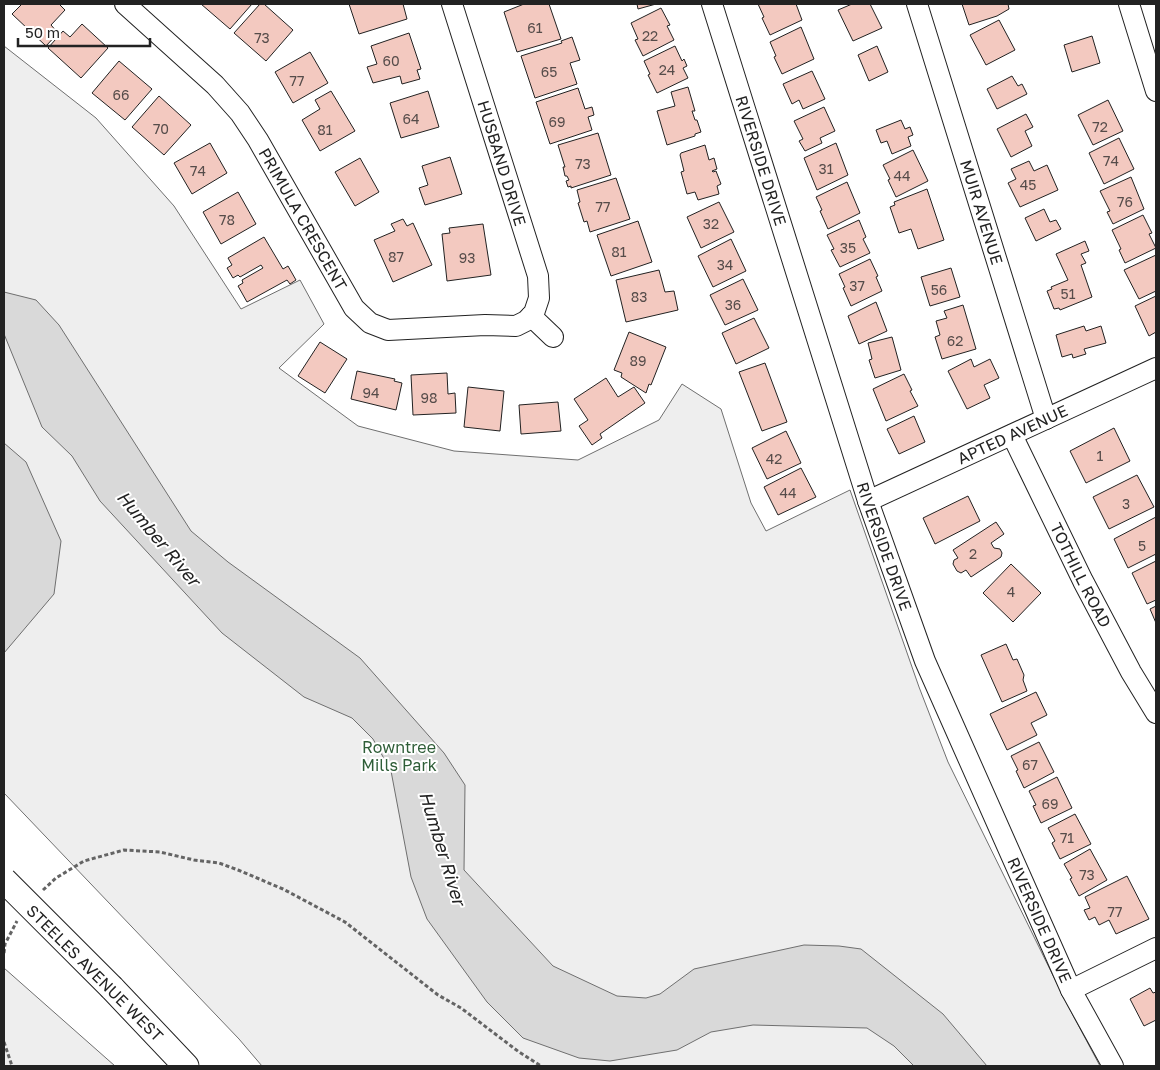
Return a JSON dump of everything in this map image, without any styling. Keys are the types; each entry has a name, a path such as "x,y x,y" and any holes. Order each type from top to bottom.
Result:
{"main road":[{"name":"STEELES AVENUE WEST","path":"4,880 112,988 186,1066"}],"street":[{"name":"PRIMULA CRESCENT","path":"125,4 215,85 240,113 258,140 354,308 370,323 388,330 408,330 485,325 516,326 529,318"},
{"name":"HUSBAND DRIVE","path":"452,4 538,276 539,298 534,313 529,318"},
{"name":"RIVERSIDE DRIVE","path":"712,4 868,501 925,661 1071,990 1113,1066"},
{"name":"MUIR AVENUE","path":"917,4 1046,420"},
{"path":"1129,4 1156,91"},
{"path":"529,318 553,337"},
{"name":"APTED AVENUE","path":"868,501 1156,368"},
{"name":"TOTHILL ROAD","path":"1012,435 1083,581 1131,672 1156,713"},
{"path":"1071,990 1156,948"}],"path":[{"path":"37,895 56,878 84,861 124,850 160,852 226,865 283,889 345,922 438,995 461,1008 519,1052 541,1066"},
{"path":"4,953 6,944 20,914"},
{"path":"4,1042 12,1066"}],"green space":[{"name":"Rowntree Mills Park","path":"4,46 96,118 174,206 241,309 300,280 324,324 279,368 358,426 454,451 578,460 659,420 682,384 721,409 751,503 766,531 850,490 919,687 948,762 1067,1004 1100,1066 262,1066 239,1039 4,793"},
{"path":"4,968 115,1066 4,1066"}],"water":[{"name":"Humber River","path":"4,292 36,300 59,325 191,531 228,562 360,658 444,753 465,785 464,870 553,966 617,996 646,998 660,994 694,969 804,945 861,949 943,1014 987,1066 914,1066 894,1046 867,1028 753,1025 711,1032 677,1050 610,1061 579,1058 523,1038 487,1002 427,919 411,877 391,771 373,739 352,718 304,697 222,633 100,501 72,456 42,427 4,334"},
{"path":"4,443 26,462 61,541 54,594 4,653"}],"building":[{"path":"22,4 59,4 65,10 51,25 58,33 46,46 12,14"},
{"path":"201,4 252,4 230,29"},
{"path":"260,4 264,4 293,30 266,61 234,33"},
{"path":"349,4 403,4 407,19 359,34"},
{"path":"524,4 549,4 561,39 517,52 504,12"},
{"path":"637,4 656,4 638,9"},
{"path":"758,4 796,4 802,20 770,35"},
{"path":"852,4 870,4 882,28 853,41 838,10"},
{"path":"962,4 1008,4 1009,9 997,16 969,25"},
{"path":"661,8 670,25 667,26 674,40 643,56 635,40 638,39 631,23"},
{"path":"999,20 1015,50 986,65 970,35"},
{"path":"82,24 108,48 81,78 48,48 63,31 70,37"},
{"path":"801,27 814,59 782,74 774,57 776,56 770,42"},
{"path":"409,33 421,69 417,70 420,79 402,84 400,76 373,83 367,67 377,64 371,46"},
{"path":"1092,36 1100,63 1072,72 1064,45"},
{"path":"572,37 580,60 570,63 577,84 535,98 521,56 562,43 561,41"},
{"path":"675,46 682,61 684,59 687,66 683,68 688,78 657,93 648,75 650,74 644,61"},
{"path":"877,46 888,72 869,81 858,55"},
{"path":"310,52 328,83 293,103 275,72"},
{"path":"119,61 152,89 125,120 92,93"},
{"path":"812,71 825,99 803,109 799,100 792,104 783,84"},
{"path":"1012,76 1018,86 1022,84 1027,94 997,109 987,89"},
{"path":"688,87 695,111 692,111 701,132 695,134 695,136 667,145 657,111 675,106 671,92"},
{"path":"578,88 585,109 592,107 594,115 588,117 592,130 550,144 536,102"},
{"path":"331,91 355,131 320,151 302,120 320,109 315,100"},
{"path":"428,91 439,127 401,138 390,103"},
{"path":"159,96 191,125 164,155 132,127"},
{"path":"1108,100 1123,131 1093,145 1078,115"},
{"path":"824,107 835,131 820,138 822,143 805,151 799,141 803,139 794,121"},
{"path":"1026,114 1033,127 1025,131 1032,146 1011,157 997,129"},
{"path":"901,120 905,129 910,127 913,135 908,137 911,146 892,154 887,141 881,143 876,130"},
{"path":"598,133 611,175 571,188 571,186 568,187 566,181 569,180 565,176 563,167 565,167 558,145"},
{"path":"1119,138 1134,169 1104,184 1089,153"},
{"path":"210,143 227,173 192,194 174,163"},
{"path":"836,143 848,175 817,190 804,158"},
{"path":"705,145 709,160 714,158 717,169 712,171 716,171 721,184 717,186 719,194 698,200 695,192 687,194 681,172 684,171 680,155"},
{"path":"913,150 928,181 896,197 883,165"},
{"path":"450,157 462,194 425,205 419,188 428,185 422,166"},
{"path":"360,158 379,192 355,206 335,172"},
{"path":"1029,161 1034,171 1047,165 1058,190 1020,207 1008,183 1016,179 1011,169"},
{"path":"1131,177 1144,209 1113,224 1107,212 1110,211 1100,191"},
{"path":"616,178 630,219 590,232 587,221 584,222 578,203 580,202 577,190"},
{"path":"847,182 860,213 828,229 816,197"},
{"path":"927,189 944,240 918,249 911,229 899,233 890,207 895,205 894,202"},
{"path":"238,192 256,224 221,244 203,212"},
{"path":"719,202 734,232 701,248 687,217"},
{"path":"1044,209 1050,222 1056,220 1061,229 1036,241 1025,218"},
{"path":"1143,215 1152,233 1149,234 1156,248 1125,263 1112,230"},
{"path":"403,219 407,226 413,223 432,265 393,282 374,240 395,231 391,224"},
{"path":"859,220 866,237 863,239 870,253 840,267 831,250 834,249 827,235"},
{"path":"638,221 652,262 611,276 597,235"},
{"path":"483,224 491,275 447,281 442,234 450,233 449,228"},
{"path":"264,237 283,269 288,266 296,280 290,284 287,280 247,302 238,286 243,283 242,280 263,268 261,265 240,277 238,275 233,278 227,268 232,265 228,258"},
{"path":"731,239 746,271 713,287 698,256"},
{"path":"1085,241 1089,251 1081,254 1086,263 1081,265 1092,297 1060,310 1059,308 1054,309 1047,291 1052,289 1051,287 1068,280 1056,254"},
{"path":"1156,255 1156,291 1139,299 1124,270"},
{"path":"870,259 878,276 876,277 882,291 851,306 839,274"},
{"path":"951,268 960,297 930,306 921,277"},
{"path":"659,270 665,292 674,291 678,310 626,322 616,280"},
{"path":"743,279 758,310 725,325 710,295"},
{"path":"1156,296 1156,332 1149,336 1135,306"},
{"path":"876,302 887,331 859,344 848,316"},
{"path":"963,305 976,349 942,359 935,337 940,335 936,321 947,318 944,311"},
{"path":"754,318 769,348 736,364 722,333"},
{"path":"1084,326 1086,331 1101,326 1106,343 1084,349 1086,354 1073,358 1072,354 1062,357 1056,335"},
{"path":"629,332 666,347 646,393 621,377 622,373 614,370"},
{"path":"892,337 901,370 875,378 869,360 872,359 868,343"},
{"path":"320,342 347,359 325,393 298,376"},
{"path":"971,359 974,367 990,359 999,378 984,385 990,398 967,409 948,371"},
{"path":"765,363 787,422 762,431 739,372"},
{"path":"357,371 395,379 394,381 402,383 396,410 351,399"},
{"path":"447,373 448,394 455,393 456,413 413,415 411,375"},
{"path":"904,374 918,406 886,421 873,389"},
{"path":"606,378 618,397 634,387 645,403 600,434 602,438 592,445 579,426 588,420 574,399"},
{"path":"468,387 504,391 500,431 464,427"},
{"path":"558,402 561,431 521,434 519,405"},
{"path":"914,416 925,442 899,454 887,429"},
{"path":"1114,428 1130,461 1086,483 1070,451"},
{"path":"786,431 801,463 767,479 752,448"},
{"path":"801,468 816,497 778,515 764,487"},
{"path":"1137,475 1154,507 1109,529 1093,497"},
{"path":"968,496 980,521 935,544 923,518"},
{"path":"1156,517 1156,554 1128,568 1114,539"},
{"path":"996,522 1004,534 991,543 994,548 1000,549 1001,557 971,577 966,570 961,573 957,571 953,564 954,560 958,558 953,550"},
{"path":"1156,561 1156,600 1147,604 1132,573"},
{"path":"1011,564 1041,593 1013,622 983,593"},
{"path":"1156,606 1156,623 1150,609"},
{"path":"1006,644 1013,660 1017,659 1024,675 1023,680 1027,691 1002,702 981,655"},
{"path":"1036,692 1047,715 1031,723 1037,735 1007,750 990,714"},
{"path":"1039,742 1054,772 1024,788 1011,756"},
{"path":"1057,777 1072,808 1041,823 1033,806 1036,805 1029,791"},
{"path":"1075,814 1091,844 1060,859 1052,843 1055,841 1048,828"},
{"path":"1090,849 1107,880 1079,896 1064,864"},
{"path":"1127,876 1149,919 1116,934 1109,920 1099,925 1095,917 1089,920 1084,910 1090,908 1085,897"},
{"path":"1150,988 1153,993 1156,992 1156,1020 1144,1026 1130,999"}]}
